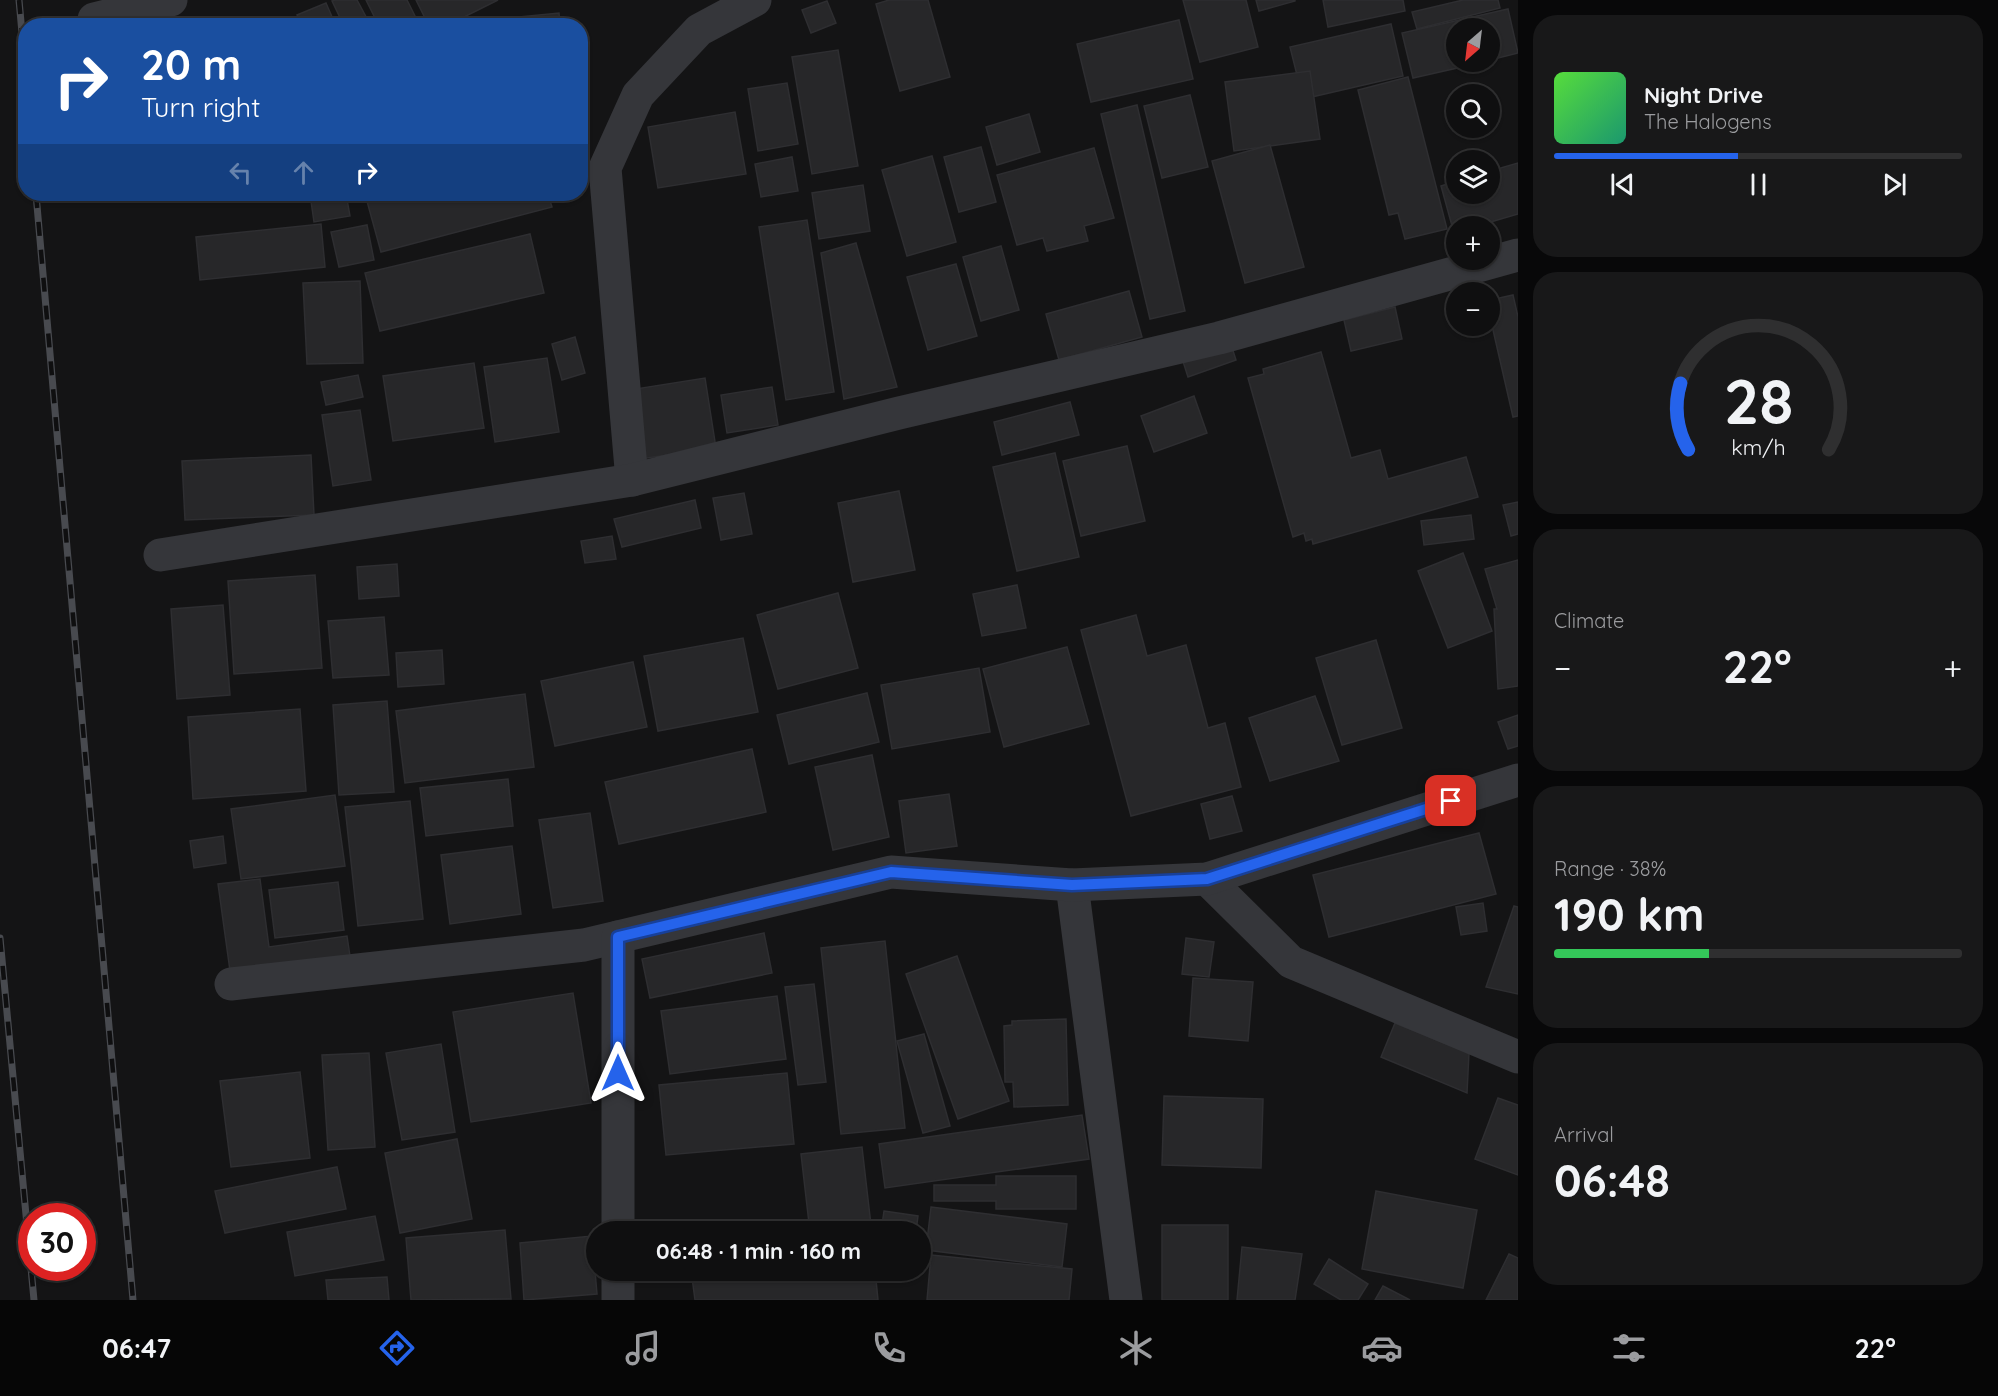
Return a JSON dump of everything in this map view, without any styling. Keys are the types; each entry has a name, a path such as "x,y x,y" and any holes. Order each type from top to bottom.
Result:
{"street":[{"path":"98,18 171,0"},
{"path":"632,480 605,168 638,95 699,30 755,0"},
{"path":"159,555 632,480 899,413 1219,338 1518,255"},
{"path":"231,984 584,945 891,872 1072,885 1207,879 1518,780"},
{"path":"1207,879 1291,962 1518,1058"},
{"path":"1072,885 1126,1300"},
{"path":"618,937 618,1221"},
{"path":"618,1281 618,1300"}],"building":[{"path":"357,0 367,18 340,18 332,1"},
{"path":"366,0 407,0 416,18 375,18"},
{"path":"416,0 498,0 462,18 425,18"},
{"path":"889,0 928,0 950,77 900,91 876,4"},
{"path":"1183,0 1246,0 1258,47 1200,62"},
{"path":"1256,0 1295,0 1295,1 1259,11"},
{"path":"1323,0 1403,0 1405,11 1328,27"},
{"path":"1463,0 1498,0 1500,8 1460,18 1446,18 1446,22 1417,29 1412,12"},
{"path":"827,1 836,23 811,33 802,10"},
{"path":"326,3 333,18 298,18 297,15"},
{"path":"1508,9 1518,53 1500,58 1500,18 1468,18"},
{"path":"559,13 559,18 509,18"},
{"path":"1179,20 1193,79 1091,102 1077,44"},
{"path":"1446,23 1446,71 1413,78 1402,33"},
{"path":"1391,24 1403,76 1303,99 1290,47"},
{"path":"838,50 858,166 812,174 792,57"},
{"path":"1310,71 1320,139 1234,151 1225,82"},
{"path":"1408,77 1446,229 1405,239 1398,213 1389,215 1358,90"},
{"path":"787,83 798,144 758,151 748,89"},
{"path":"1190,95 1208,167 1162,178 1144,106"},
{"path":"1137,105 1185,311 1150,319 1101,114"},
{"path":"735,112 746,174 658,188 648,127"},
{"path":"1029,114 1040,152 997,165 986,127"},
{"path":"1270,145 1304,267 1245,283 1212,161"},
{"path":"981,147 996,202 959,212 944,157"},
{"path":"1094,148 1114,218 1084,226 1088,241 1047,251 1043,238 1017,245 997,175"},
{"path":"932,156 956,242 907,256 882,170"},
{"path":"792,157 798,191 761,197 755,164"},
{"path":"1518,163 1518,214 1500,219 1500,216 1449,216 1441,186 1446,184 1446,204 1500,204 1500,168"},
{"path":"863,185 870,231 819,239 812,193"},
{"path":"311,201 347,201 350,216 314,222"},
{"path":"367,201 550,201 552,207 381,252"},
{"path":"807,220 834,392 786,400 759,227"},
{"path":"321,224 325,267 200,280 196,237"},
{"path":"367,225 374,260 339,267 331,232"},
{"path":"530,234 544,293 380,331 365,273"},
{"path":"856,243 897,387 844,399 821,253"},
{"path":"1001,246 1019,310 981,321 963,257"},
{"path":"956,264 977,336 928,350 907,277"},
{"path":"360,281 363,363 307,364 303,283"},
{"path":"1129,291 1142,337 1059,360 1046,314"},
{"path":"1513,295 1518,317 1518,416 1513,417 1494,336 1500,336 1500,298"},
{"path":"1395,307 1402,339 1351,351 1344,320"},
{"path":"1228,335 1236,360 1188,377 1180,352"},
{"path":"575,337 585,373 562,380 552,344"},
{"path":"1321,352 1351,458 1380,450 1388,479 1466,457 1478,497 1313,544 1312,539 1306,541 1304,533 1293,537 1248,378 1264,374 1263,369"},
{"path":"547,358 559,432 495,442 484,367"},
{"path":"474,363 484,428 393,441 383,376"},
{"path":"358,375 363,397 326,405 321,382"},
{"path":"705,378 716,448 640,459 629,390"},
{"path":"772,387 778,425 727,433 721,395"},
{"path":"1194,396 1207,433 1154,452 1141,416"},
{"path":"1070,402 1079,435 1002,455 994,422"},
{"path":"360,410 371,480 333,486 322,415"},
{"path":"1127,446 1145,521 1081,536 1063,461"},
{"path":"1055,453 1079,557 1017,571 993,467"},
{"path":"311,455 314,515 185,520 182,461"},
{"path":"899,491 915,570 853,582 838,503"},
{"path":"744,493 752,534 721,540 713,498"},
{"path":"695,500 701,528 622,547 614,519"},
{"path":"1518,502 1518,534 1511,536 1503,505"},
{"path":"1471,515 1474,539 1424,545 1421,521"},
{"path":"612,536 616,559 585,563 581,541"},
{"path":"1463,553 1492,631 1448,648 1418,571"},
{"path":"1518,560 1518,686 1498,689 1494,609 1497,609 1485,569"},
{"path":"397,564 399,596 359,599 357,567"},
{"path":"315,575 322,668 234,674 228,581"},
{"path":"1017,585 1026,628 982,636 973,594"},
{"path":"838,593 858,668 778,689 757,615"},
{"path":"223,605 230,695 177,699 171,609"},
{"path":"1136,615 1147,656 1186,645 1208,728 1225,723 1241,787 1131,816 1081,630"},
{"path":"384,617 389,675 333,678 328,621"},
{"path":"743,638 758,712 658,731 644,656"},
{"path":"1376,640 1402,728 1342,745 1316,658"},
{"path":"1067,647 1089,724 1004,747 983,669"},
{"path":"442,650 444,684 398,687 396,653"},
{"path":"633,662 647,727 555,746 541,681"},
{"path":"979,668 990,732 892,749 881,685"},
{"path":"867,693 879,742 789,764 777,715"},
{"path":"525,694 534,767 405,783 396,711"},
{"path":"1315,696 1339,761 1270,781 1249,718"},
{"path":"387,701 394,792 339,795 333,705"},
{"path":"300,709 306,791 193,799 188,717"},
{"path":"1518,715 1518,746 1508,749 1498,722"},
{"path":"752,749 766,812 619,844 605,782"},
{"path":"872,755 889,837 833,850 815,767"},
{"path":"508,779 513,826 426,836 420,788"},
{"path":"949,794 957,846 906,853 899,801"},
{"path":"335,795 345,866 241,879 231,809"},
{"path":"1232,796 1242,831 1210,839 1201,804"},
{"path":"410,801 423,919 358,926 345,807"},
{"path":"590,813 603,901 553,908 539,820"},
{"path":"1479,833 1496,894 1329,937 1313,875"},
{"path":"223,836 226,863 194,868 190,841"},
{"path":"512,846 521,914 450,924 441,855"},
{"path":"260,879 269,947 347,936 351,963 231,978 218,884"},
{"path":"338,882 344,930 275,938 269,890"},
{"path":"1483,903 1487,931 1461,935 1456,907"},
{"path":"1514,906 1518,907 1518,994 1486,987"},
{"path":"764,933 772,973 650,998 642,959"},
{"path":"1186,938 1214,942 1209,977 1182,974"},
{"path":"885,941 905,1128 841,1134 821,948"},
{"path":"957,956 1009,1101 958,1119 906,974"},
{"path":"1193,978 1253,982 1248,1041 1189,1036"},
{"path":"814,984 826,1082 798,1085 785,987"},
{"path":"573,993 591,1103 471,1122 453,1012"},
{"path":"777,996 786,1059 670,1074 661,1011"},
{"path":"1066,1019 1068,1105 1014,1107 1013,1082 1005,1082 1004,1026 1012,1025 1012,1021"},
{"path":"1395,1023 1469,1053 1467,1093 1381,1057"},
{"path":"924,1034 950,1126 923,1133 897,1041"},
{"path":"441,1044 455,1132 402,1140 386,1053"},
{"path":"369,1053 375,1147 328,1150 322,1055"},
{"path":"300,1072 310,1158 231,1167 220,1081"},
{"path":"787,1073 794,1144 666,1155 659,1085"},
{"path":"1164,1096 1263,1099 1261,1168 1162,1165"},
{"path":"1498,1098 1518,1105 1518,1175 1475,1159"},
{"path":"1082,1115 1089,1159 885,1188 879,1144"},
{"path":"457,1139 472,1219 400,1233 385,1153"},
{"path":"862,1147 871,1221 809,1221 801,1154"},
{"path":"337,1167 346,1209 225,1233 215,1191"},
{"path":"996,1176 1076,1176 1076,1209 996,1209 996,1201 934,1201 934,1185 996,1185"},
{"path":"1376,1191 1477,1210 1463,1288 1362,1269"},
{"path":"931,1207 1067,1224 1062,1267 931,1251"},
{"path":"884,1211 918,1216 917,1221 883,1221"},
{"path":"375,1216 384,1260 295,1276 287,1232"},
{"path":"1162,1225 1228,1225 1228,1300 1162,1300"},
{"path":"505,1230 511,1299 411,1300 406,1238"},
{"path":"586,1237 586,1281 596,1281 597,1294 524,1300 520,1243"},
{"path":"1242,1247 1302,1254 1295,1300 1237,1300"},
{"path":"1509,1254 1518,1258 1518,1300 1486,1300"},
{"path":"931,1255 1072,1269 1069,1300 927,1300 929,1281 931,1281"},
{"path":"1329,1259 1368,1284 1358,1300 1341,1300 1314,1284"},
{"path":"387,1277 389,1300 328,1300 326,1280"},
{"path":"692,1281 876,1281 878,1300 695,1300"},
{"path":"1383,1286 1410,1300 1375,1300"}],"railway":[{"path":"19,0 21,18"},
{"path":"37,201 133,1300"},
{"path":"0,938 34,1300"}],"route":[{"path":"618,1073 618,937 891,872 1072,885 1207,879 1451,801"}]}
